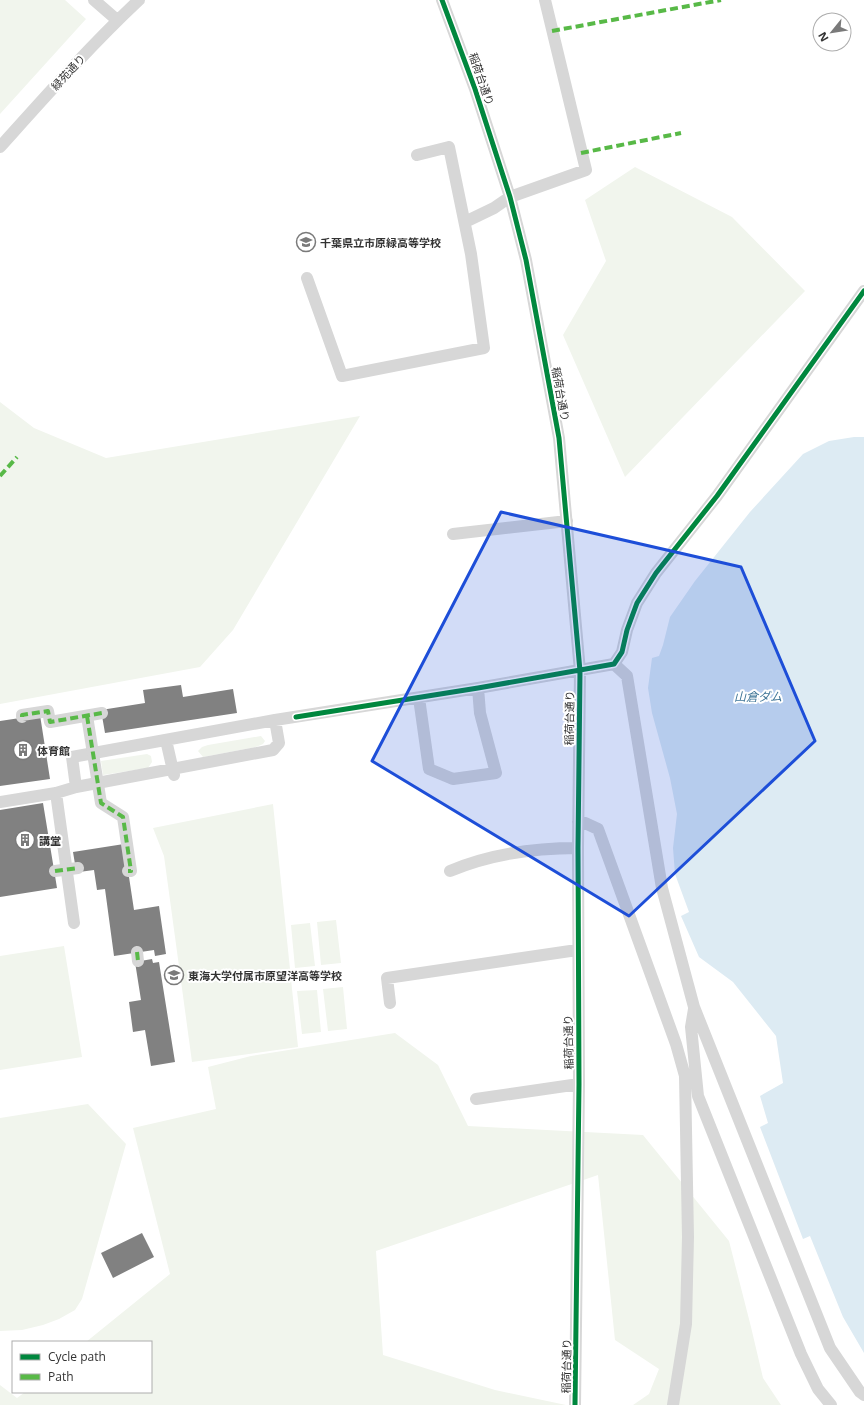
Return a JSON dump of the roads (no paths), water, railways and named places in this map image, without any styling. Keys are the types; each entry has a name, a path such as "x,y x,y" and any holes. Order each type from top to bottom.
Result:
{"street":[{"path":"94,0 117,20"},
{"name":"緑苑通り","path":"0,147 117,20 139,0"},
{"name":"稲荷台通り","path":"442,0 475,88 510,197 526,260 559,438 567,521 580,670 577,950 579,1084 575,1405"},
{"path":"464,222 494,208 510,197 586,170 545,0"},
{"path":"307,278 342,376 484,348 471,254 449,147 416,156"},
{"path":"76,787 72,757 275,720 419,698 614,664 622,652 627,630 637,603 656,573 717,496 864,291"},
{"path":"454,534 567,521"},
{"path":"614,664 627,676 662,888 694,1007 830,1348 860,1392 864,1395"},
{"path":"419,698 429,769 453,779 496,773 480,713 478,688"},
{"path":"22,718 22,715 48,711 50,722 102,713"},
{"path":"87,716 101,803 123,816 131,871 128,871"},
{"path":"0,802 56,793 76,787 173,773 273,750 279,743 275,720"},
{"path":"166,740 173,773"},
{"path":"56,793 74,923"},
{"path":"578,822 585,823 598,829 676,1044 685,1076 688,1237 686,1316 673,1405"},
{"path":"450,871 462,866 516,852 550,848 578,848"},
{"path":"55,871 78,868"},
{"path":"390,1003 387,978 577,950"},
{"path":"694,1007 691,1027 698,1096 801,1354 818,1388 832,1405"},
{"path":"476,1099 579,1084"}],"water":[{"name":"山倉ダム","path":"864,437 864,1353 843,1317 810,1236 803,1239 760,1127 768,1123 760,1096 783,1083 776,1036 733,982 699,957 681,916 689,912 675,874 673,848 677,814 670,778 652,713 648,688 652,658 659,656 670,617 695,581 750,512 803,454 829,441"}],"place":[{"name":"千葉県立市原緑高等学校","path":"306,242"},
{"name":"体育館","path":"23,750"},
{"name":"講堂","path":"25,840"},
{"name":"東海大学付属市原望洋高等学校","path":"174,975"}]}
